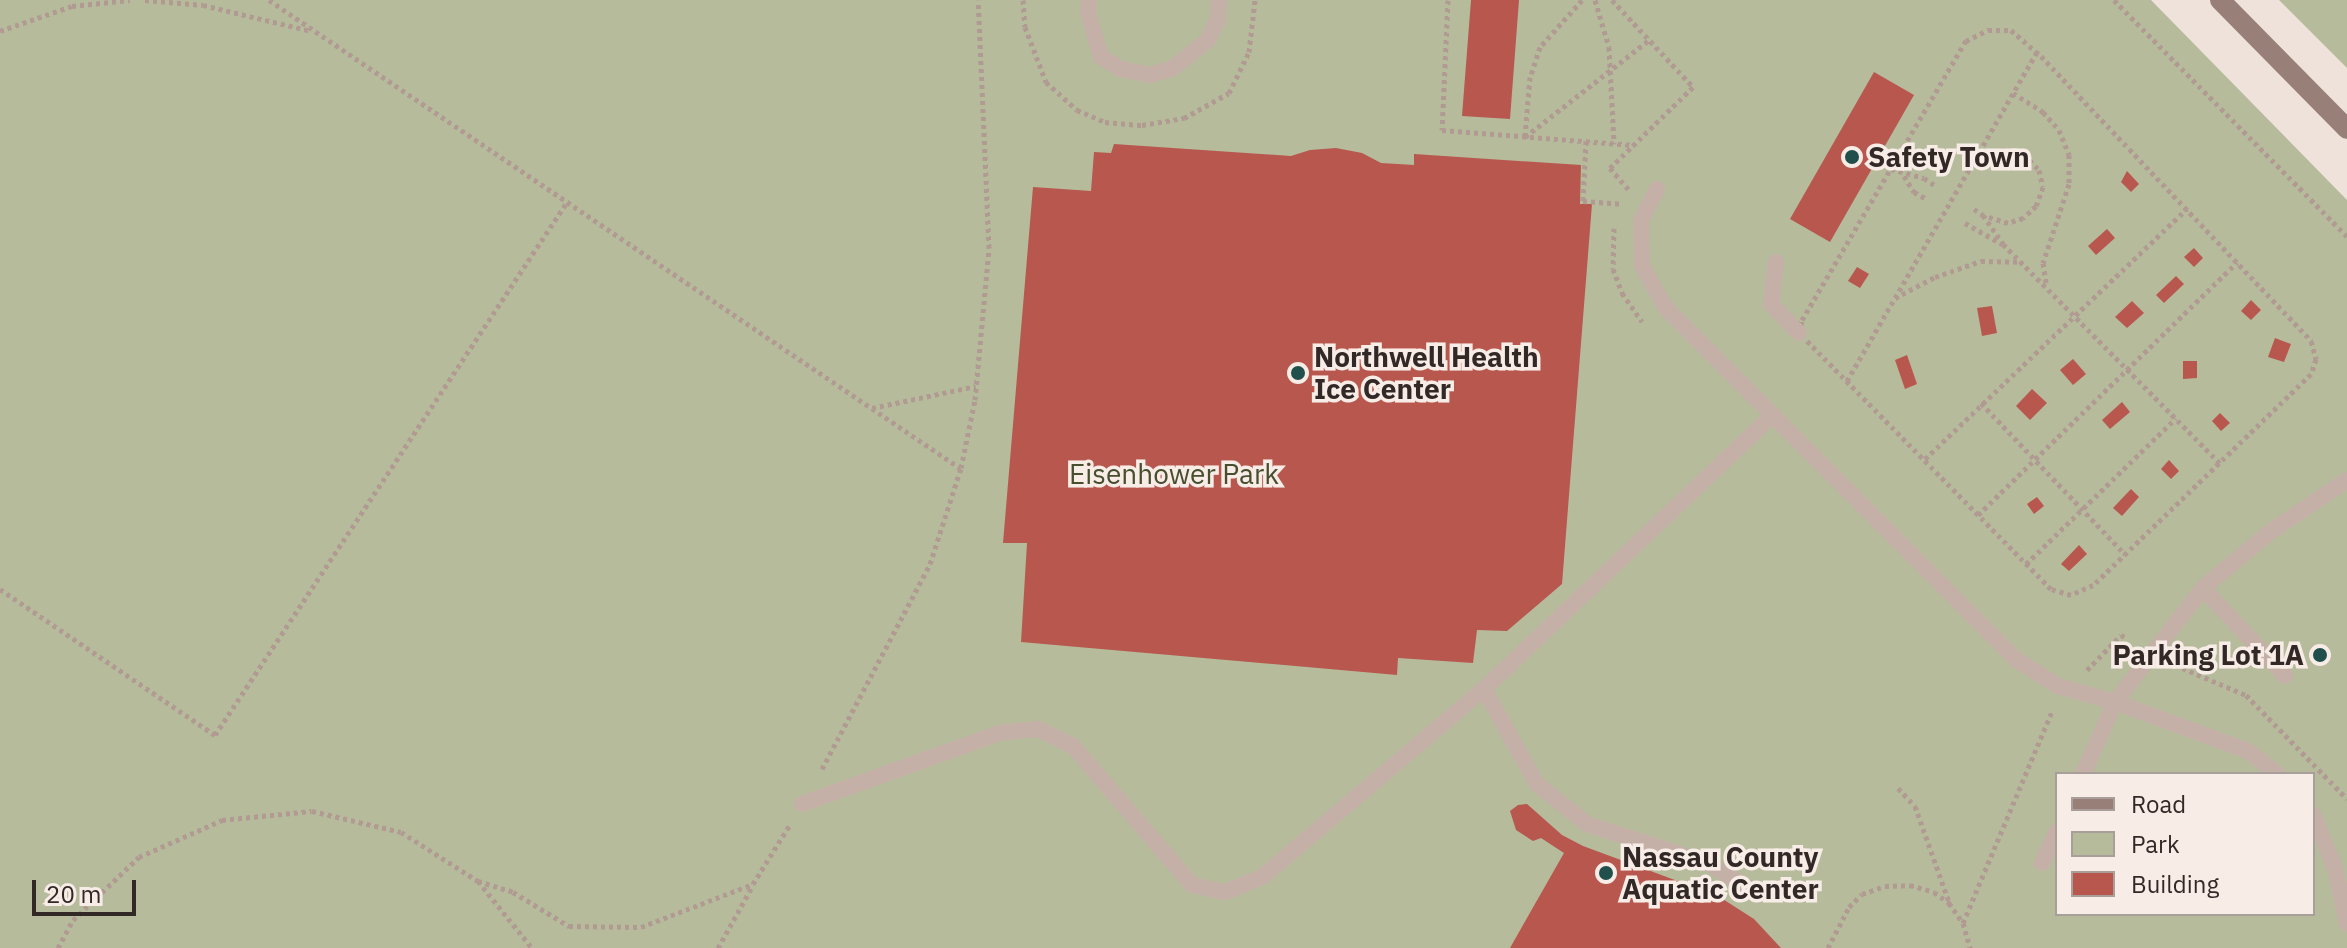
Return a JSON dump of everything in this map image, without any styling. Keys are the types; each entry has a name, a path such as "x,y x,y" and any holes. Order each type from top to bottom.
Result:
{"main road":[{"path":"2220,0 2347,129"}],"lane":[{"path":"1089,0 1088,12 1101,57 1121,69 1150,75 1173,68 1208,40 1218,19 1219,0"},
{"path":"1657,189 1641,221 1642,266 1666,308 2017,660 2058,686 2115,702 2248,751 2274,772"},
{"path":"1776,262 1771,304 1799,333"},
{"path":"802,804 999,733 1038,729 1073,746 1192,885 1225,892 1262,877 1484,689 1773,415"},
{"path":"2084,772 2115,702 2203,588 2270,532 2347,480"},
{"path":"2203,588 2285,676"},
{"path":"1484,689 1537,784 1587,824 1708,863 1749,888"},
{"path":"2315,819 2335,868 2347,924"},
{"path":"2042,863 2055,835"}],"path":[{"path":"0,31 72,6 130,0"},
{"path":"145,0 203,5 316,32"},
{"path":"269,0 961,468"},
{"path":"718,948 802,804 930,564 961,468 976,386 989,248 978,0"},
{"path":"1448,0 1442,130 1633,145"},
{"path":"1525,137 1530,77 1540,47 1582,0"},
{"path":"1595,0 1611,69 1614,144"},
{"path":"2114,0 2347,236"},
{"path":"1988,30 2011,30 2037,52 2311,341 2316,359 2311,374 2220,463 2093,585 2071,595 2051,589 1799,333 1802,320 1966,41 1988,30"},
{"path":"1525,137 1649,40"},
{"path":"1847,381 2037,52"},
{"path":"2013,93 2051,121 2059,130 2069,155 2069,184 2043,263 2047,288"},
{"path":"1586,141 1583,201 1622,204"},
{"path":"1974,209 2008,223 2023,218 2036,206 2043,187 2039,170 2024,154 2002,150 1975,159"},
{"path":"1891,169 1903,175 1924,178 1936,186"},
{"path":"1903,175 1914,192 1925,198"},
{"path":"0,589 215,735 567,202"},
{"path":"1925,459 2187,209"},
{"path":"1983,215 2020,262 2220,463"},
{"path":"1965,223 2003,244"},
{"path":"1895,299 1935,277 1981,261 2020,262"},
{"path":"1978,515 2237,262"},
{"path":"872,408 976,386"},
{"path":"1981,403 2125,554"},
{"path":"2026,564 2176,418"},
{"path":"2085,672 2121,635 2127,638"},
{"path":"2175,665 2246,695 2347,799"},
{"path":"1963,923 2055,704"},
{"path":"1898,788 1915,806 1949,903 1963,923 1970,948"},
{"path":"58,948 73,920 139,857 222,820 312,811 401,832 478,881 513,892 569,926 641,927 753,884"},
{"path":"478,881 532,948"},
{"path":"1828,948 1849,907 1862,894 1885,886 1910,885 1934,892 1949,903"}],"green space":[{"name":"Eisenhower Park","path":"0,0 2151,0 2347,200 2347,948 0,948"},
{"path":"2279,0 2347,0 2347,68"}],"building":[{"path":"1471,0 1519,0 1510,119 1462,116"},
{"name":"Safety Town","path":"1874,72 1914,95 1830,242 1790,219"},
{"name":"Northwell Health Ice Center","path":"1114,144 1291,156 1310,150 1336,148 1362,153 1381,163 1414,165 1414,154 1581,165 1580,204 1592,204 1562,584 1507,631 1477,630 1473,663 1398,658 1397,675 1021,642 1027,543 1003,543 1033,187 1091,191 1094,152 1111,153"},
{"path":"2127,171 2139,184 2131,192 2121,182"},
{"path":"2107,229 2115,238 2096,255 2088,246"},
{"path":"2194,248 2203,258 2194,267 2184,257"},
{"path":"1857,267 1869,274 1860,288 1848,281"},
{"path":"2176,276 2184,284 2164,303 2156,295"},
{"path":"2251,300 2261,310 2251,320 2241,311"},
{"path":"2132,301 2144,313 2127,328 2115,317"},
{"path":"1992,306 1997,333 1982,336 1977,308"},
{"path":"2275,338 2291,344 2284,362 2268,357"},
{"path":"1907,355 1917,384 1905,389 1895,360"},
{"path":"2073,359 2086,374 2073,385 2060,370"},
{"path":"2183,361 2197,361 2197,378 2183,379"},
{"path":"2032,389 2047,403 2030,420 2016,406"},
{"path":"2122,402 2130,412 2110,429 2102,420"},
{"path":"2220,413 2230,423 2221,431 2212,421"},
{"path":"2169,460 2179,471 2171,479 2161,469"},
{"path":"2131,489 2139,497 2122,516 2113,508"},
{"path":"2037,497 2044,506 2034,514 2027,504"},
{"path":"2079,545 2087,554 2069,571 2061,564"},
{"name":"Nassau County Aquatic Center","path":"1527,804 1562,835 1583,846 1718,896 1754,919 1781,948 1510,948 1564,853 1541,838 1533,841 1516,830 1510,811 1518,805"}],"place":[{"name":"Safety Town","path":"1852,157"},
{"name":"Northwell Health Ice Center","path":"1298,373"},
{"name":"Parking Lot 1A","path":"2320,655"},
{"name":"Nassau County Aquatic Center","path":"1606,873"}]}
